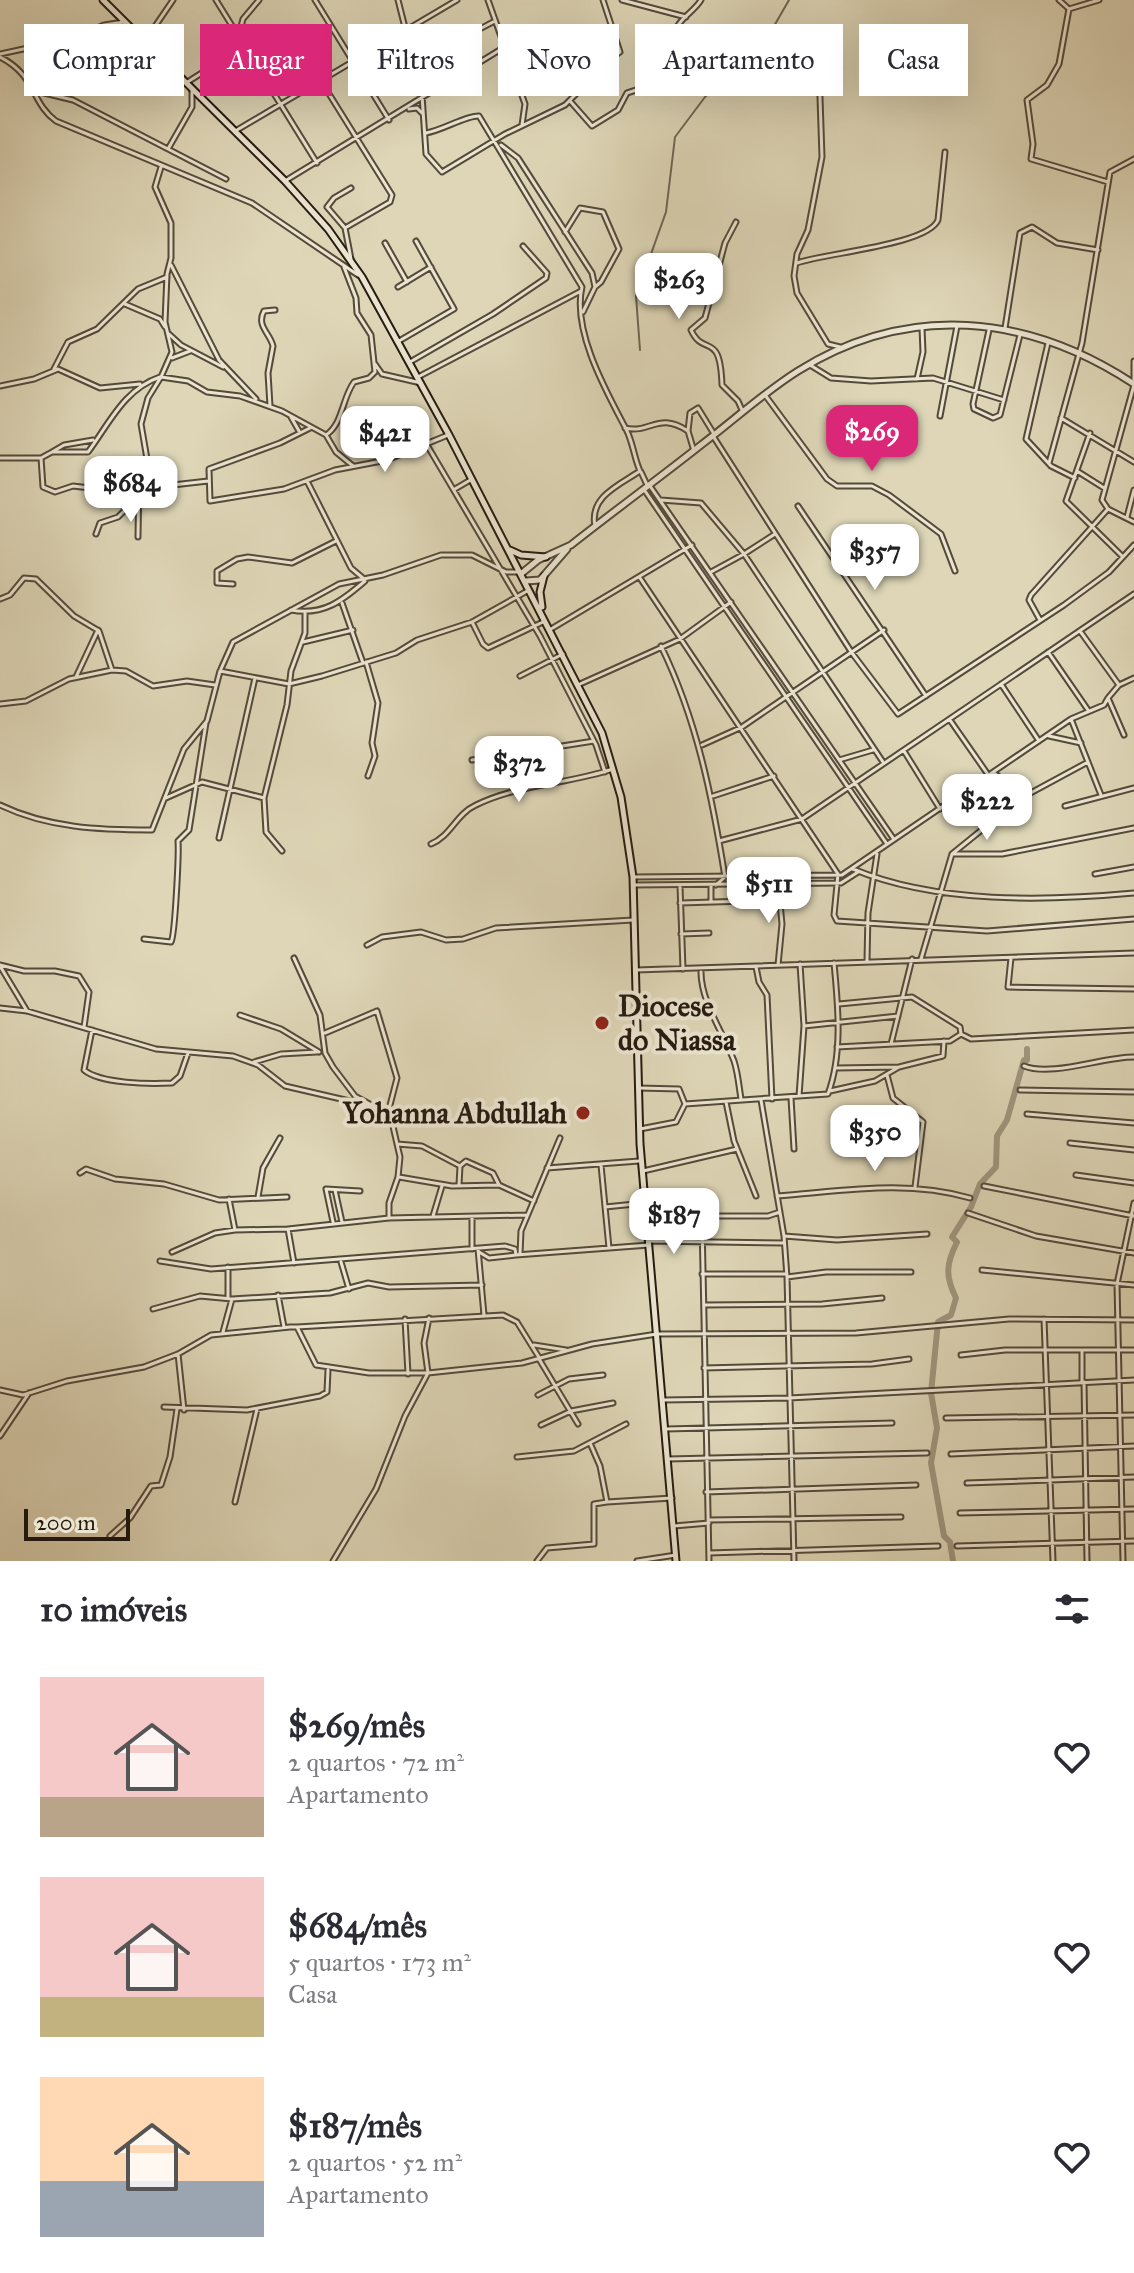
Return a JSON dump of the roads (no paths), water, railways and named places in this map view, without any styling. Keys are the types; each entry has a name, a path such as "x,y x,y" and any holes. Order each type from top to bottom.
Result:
{"main road":[{"path":"103,0 126,22"},
{"path":"184,80 285,181 362,277 420,380 580,684 614,769 633,877 642,1171 676,1558"},
{"path":"545,618 540,592 544,576 571,545 765,395 810,365 864,339 921,327 957,325 1005,328 1079,351 1134,384"},
{"path":"521,571 571,545"},
{"path":"509,549 521,555 546,557"},
{"path":"526,581 544,576"}],"street":[{"path":"157,24 173,0"},
{"path":"216,0 231,24"},
{"path":"242,24 259,0"},
{"path":"315,0 348,56"},
{"path":"398,0 404,24"},
{"path":"412,24 457,0"},
{"path":"488,0 498,34"},
{"path":"421,96 428,159 442,172 522,125 557,110 584,86 590,74 620,52 604,0"},
{"path":"622,0 686,17"},
{"path":"570,101 592,126 618,110 627,93 641,90 656,73 679,23 701,0"},
{"path":"1059,0 1069,9"},
{"path":"1069,9 1099,0"},
{"path":"1069,9 1059,64 1047,85 1027,100 1033,144 1031,159 1108,182"},
{"path":"111,24 126,22"},
{"path":"482,28 494,22"},
{"path":"0,55 24,49"},
{"path":"285,181 358,140 498,51"},
{"path":"0,55 24,73"},
{"path":"168,149 192,107 189,85 200,77"},
{"path":"38,96 44,109 56,121 252,203 362,277"},
{"path":"57,96 73,100 226,179"},
{"path":"275,96 317,163"},
{"path":"235,131 294,96"},
{"path":"330,96 392,198 345,228"},
{"path":"374,96 389,120"},
{"path":"522,96 525,104 522,125"},
{"path":"820,96 822,157 808,230 797,263 797,293 828,344 844,348"},
{"path":"408,109 417,108 423,114"},
{"path":"426,133 450,128 468,116 479,116 579,279 582,329 599,378 625,428 651,500 887,844"},
{"path":"495,141 518,158 592,273 595,287"},
{"path":"797,263 892,242 933,228 938,220 945,152"},
{"path":"1049,463 1079,351 1108,182 1114,168 1131,164 1134,159"},
{"path":"138,537 139,473 147,459 141,424 148,398 172,352 167,332 171,223 155,187 161,167"},
{"path":"351,188 334,198 327,207 345,228 351,262"},
{"path":"564,233 580,208 603,212 619,249 607,265 601,282 595,287 581,315"},
{"path":"736,222 725,243 705,318 691,330 694,337 718,353 723,363 722,385 738,401 743,412"},
{"path":"1005,328 1020,233 1032,227 1057,243 1098,250"},
{"path":"399,341 453,311 416,241"},
{"path":"385,243 407,282"},
{"path":"410,362 493,314 546,278 547,273 536,257 523,246"},
{"path":"171,265 227,369 258,402"},
{"path":"326,435 337,425 342,401 354,382 374,376 371,335 357,313 356,298 344,267"},
{"path":"398,287 431,267"},
{"path":"0,386 34,379 54,369 68,342 97,329 147,283 167,277"},
{"path":"375,364 382,374 420,380 581,291"},
{"path":"123,303 160,319 167,332 227,369"},
{"path":"270,406 268,373 273,346 263,330 261,316 264,311 275,310"},
{"path":"940,416 957,325"},
{"path":"990,326 973,407 993,418 1000,415 1020,331"},
{"path":"917,379 923,352 921,327"},
{"path":"1048,339 1026,439 1049,463 1075,478"},
{"path":"169,361 177,355 194,351"},
{"path":"1134,361 1134,384 1102,500 1108,509 1134,521"},
{"path":"810,365 831,378 948,382 1004,400"},
{"path":"54,369 75,375 100,388 143,383 161,377 258,402 326,435 336,452 353,466"},
{"path":"52,452 88,452 95,438 143,383"},
{"path":"765,395 827,479 837,486 872,486 889,495 941,534 955,571"},
{"path":"694,451 688,431 690,413 698,408 775,534 894,713 902,714 1109,572 1134,545"},
{"path":"291,417 300,432"},
{"path":"1061,418 1134,462"},
{"path":"625,428 664,421 688,431"},
{"path":"310,428 280,443 209,469 208,498 213,502 284,489 353,466 387,460 449,435"},
{"path":"1090,433 1066,501 1123,557"},
{"path":"0,458 41,458 95,438"},
{"path":"427,445 551,657 594,741 605,772"},
{"path":"41,458 42,484 49,491 73,486 141,494"},
{"path":"595,526 593,510 599,502 640,471"},
{"path":"1077,471 1104,488"},
{"path":"455,489 472,479"},
{"path":"96,534 100,523 118,517 141,494 155,487 208,481"},
{"path":"307,481 351,568 365,579"},
{"path":"647,487 711,572 894,839"},
{"path":"1127,519 1134,490"},
{"path":"651,500 701,503 744,554 884,763"},
{"path":"798,506 926,696"},
{"path":"1040,620 1029,600 1031,595 1095,528 1108,509"},
{"path":"1129,509 1134,521"},
{"path":"711,572 775,534"},
{"path":"233,584 217,583 217,571 237,559 261,556 292,563 336,541"},
{"path":"551,629 692,545"},
{"path":"144,939 171,942 176,933 174,894 180,855 178,841 189,830 206,723 220,671 233,642 240,641 287,610 318,597 331,587 449,554 472,555 511,574 521,571"},
{"path":"0,599 10,595 24,578 36,579 74,616 98,630 112,670"},
{"path":"640,578 838,874 835,919 987,931 1134,919"},
{"path":"287,610 305,613 341,602 365,579"},
{"path":"220,671 289,684 364,663 472,622 530,589"},
{"path":"719,841 802,819 1134,594"},
{"path":"341,602 354,630 378,703 372,743 375,756 368,776"},
{"path":"580,684 680,639 731,602"},
{"path":"282,851 266,832 264,798 289,684 303,642 305,613"},
{"path":"472,622 488,648 534,627 545,618"},
{"path":"76,677 98,630"},
{"path":"303,642 354,630"},
{"path":"700,745 742,727 884,630"},
{"path":"1080,631 1119,685"},
{"path":"661,646 700,745 725,877"},
{"path":"1048,652 1088,710"},
{"path":"520,676 551,657 563,654"},
{"path":"0,704 26,701 76,677 112,670 126,671 153,686 187,681 205,686 216,685"},
{"path":"219,838 255,677"},
{"path":"633,877 776,877 838,874 853,869 1071,719 1104,705 1119,685 1134,678"},
{"path":"1001,684 1040,742"},
{"path":"1108,698 1124,735"},
{"path":"949,719 989,776"},
{"path":"1071,719 1101,795"},
{"path":"0,805 82,830 154,829 159,806 184,749 206,723"},
{"path":"814,737 820,732"},
{"path":"1049,736 1081,743"},
{"path":"472,760 594,741"},
{"path":"839,760 875,749"},
{"path":"903,751 940,809"},
{"path":"994,773 1025,796 1088,762"},
{"path":"431,844 441,840 465,811 502,794 614,769"},
{"path":"712,797 774,776"},
{"path":"165,798 195,782 210,783 264,798"},
{"path":"1065,806 1134,788"},
{"path":"921,959 952,854 1005,811"},
{"path":"952,854 1002,854 1134,828"},
{"path":"867,961 867,922 876,877 877,853"},
{"path":"1095,874 1134,867"},
{"path":"853,869 876,877 943,890 1021,900 1134,893"},
{"path":"633,885 836,882 848,880 859,872"},
{"path":"711,902 714,885 725,877"},
{"path":"776,877 781,900 778,965"},
{"path":"680,886 683,969"},
{"path":"680,903 781,900"},
{"path":"367,945 382,937 421,932 446,940 463,939 496,928 635,920"},
{"path":"681,934 709,933"},
{"path":"636,970 1134,953"},
{"path":"294,958 325,1033 322,1052"},
{"path":"1011,958 1008,987 1134,989"},
{"path":"891,1044 912,959"},
{"path":"685,1104 825,1096 830,1091 837,1047 839,1004 834,963"},
{"path":"799,1097 804,1026 800,964"},
{"path":"0,966 27,1011"},
{"path":"0,966 79,976 89,992 84,1027"},
{"path":"756,967 759,982 767,995 772,1099"},
{"path":"701,970 701,993 711,1007 735,1066 741,1099"},
{"path":"839,1004 912,997 960,1027 961,1034"},
{"path":"0,1008 27,1011 156,1049 233,1056 252,1063 285,1086 367,1105 390,1115"},
{"path":"325,1033 377,1011 397,1078 389,1104 397,1144 398,1177 389,1203 389,1218"},
{"path":"240,1015 281,1029 322,1052 351,1091 367,1105"},
{"path":"804,1026 898,1016"},
{"path":"92,1030 84,1065 86,1073 93,1076 136,1084 172,1083 180,1076 188,1053"},
{"path":"837,1047 944,1041 961,1034 971,1039 1134,1030"},
{"path":"834,1068 899,1067 943,1056 944,1041"},
{"path":"252,1063 281,1054 322,1052"},
{"path":"1024,1066 1067,1068 1088,1061 1134,1057"},
{"path":"830,1091 850,1089 899,1067"},
{"path":"887,1075 893,1098 923,1122 915,1187"},
{"path":"639,1088 673,1086 679,1089 685,1104 676,1122 640,1129"},
{"path":"1020,1090 1134,1092"},
{"path":"791,1098 794,1149"},
{"path":"726,1100 737,1149 756,1196"},
{"path":"761,1100 784,1236 794,1561"},
{"path":"1027,1114 1134,1123"},
{"path":"258,1197 263,1168 280,1138"},
{"path":"518,1254 521,1231 560,1138"},
{"path":"1070,1143 1134,1150"},
{"path":"397,1144 422,1146 460,1166"},
{"path":"642,1171 737,1149"},
{"path":"459,1185 460,1166 466,1161 493,1173 499,1185"},
{"path":"547,1168 642,1161"},
{"path":"601,1165 609,1248"},
{"path":"80,1173 86,1169 115,1179 151,1181 200,1197 287,1197"},
{"path":"1076,1175 1134,1183"},
{"path":"398,1177 443,1185 499,1185 534,1201"},
{"path":"433,1216 443,1185"},
{"path":"984,1186 1133,1216"},
{"path":"777,1196 915,1187 970,1198"},
{"path":"335,1189 342,1222"},
{"path":"333,1222 325,1190 360,1191"},
{"path":"229,1199 235,1230"},
{"path":"605,1207 646,1203"},
{"path":"1123,1561 1117,1284 1134,1203"},
{"path":"709,1561 701,1244 703,1217 768,1216 780,1212"},
{"path":"968,1213 1036,1236 1134,1253"},
{"path":"172,1252 215,1233 235,1230 288,1229 389,1218 527,1215"},
{"path":"472,1217 472,1249"},
{"path":"288,1229 294,1263"},
{"path":"784,1236 837,1240 927,1234"},
{"path":"160,1261 211,1269 472,1249 489,1258 649,1243 784,1243"},
{"path":"479,1251 510,1246 518,1254"},
{"path":"479,1251 484,1315"},
{"path":"340,1261 349,1289"},
{"path":"223,1332 230,1299 228,1267"},
{"path":"982,1270 1134,1285"},
{"path":"702,1274 786,1276 826,1272 911,1272"},
{"path":"153,1309 200,1296 230,1299 349,1289 377,1283 389,1287 482,1285"},
{"path":"278,1295 284,1328"},
{"path":"704,1305 882,1298"},
{"path":"0,1390 14,1395 29,1393 67,1381 122,1373 178,1354 223,1332 484,1315 511,1318 534,1345 578,1424"},
{"path":"333,1561 376,1489 405,1416 428,1373 424,1343 429,1318"},
{"path":"405,1319 408,1374"},
{"path":"1044,1319 1053,1561"},
{"path":"297,1327 311,1361 329,1368 408,1374 540,1359 570,1350 657,1334 703,1337 788,1335 1044,1319 1134,1320"},
{"path":"534,1345 570,1350"},
{"path":"961,1355 1044,1349 1134,1350"},
{"path":"1082,1349 1087,1447 1087,1561"},
{"path":"178,1354 184,1410"},
{"path":"704,1368 789,1367 909,1359"},
{"path":"164,1407 184,1410 257,1409 324,1394 329,1368"},
{"path":"538,1395 583,1375 603,1375"},
{"path":"663,1400 789,1398 1134,1380"},
{"path":"0,1436 29,1393"},
{"path":"541,1425 571,1411 613,1403"},
{"path":"110,1536 130,1518 151,1486 161,1485 170,1457 177,1409"},
{"path":"235,1502 257,1409"},
{"path":"946,1418 1134,1415"},
{"path":"666,1429 892,1423"},
{"path":"517,1457 574,1451 626,1424"},
{"path":"590,1443 603,1475 607,1502"},
{"path":"951,1454 1051,1447 1134,1446"},
{"path":"668,1459 790,1459 927,1453"},
{"path":"967,1483 1134,1477"},
{"path":"706,1492 916,1485"},
{"path":"537,1561 547,1548 594,1544 594,1504 672,1498"},
{"path":"960,1513 1134,1509"},
{"path":"674,1526 708,1521 901,1517"},
{"path":"957,1546 1134,1541"},
{"path":"709,1553 938,1546"},
{"path":"637,1561 676,1558"}],"waterway":[{"path":"640,350 636,296 666,212 675,137 705,97 766,40 789,0"},
{"path":"953,1561 950,1542 944,1536 931,1463 937,1428 931,1393 938,1322 951,1315 956,1298 949,1276 949,1264 957,1242 952,1237 971,1207 980,1184 996,1167 997,1136 1007,1120 1024,1060 1027,1060 1027,1049"}],"place":[{"name":"Diocese do Niassa","path":"602,1023"},
{"name":"Yohanna Abdullah","path":"583,1113"}]}
